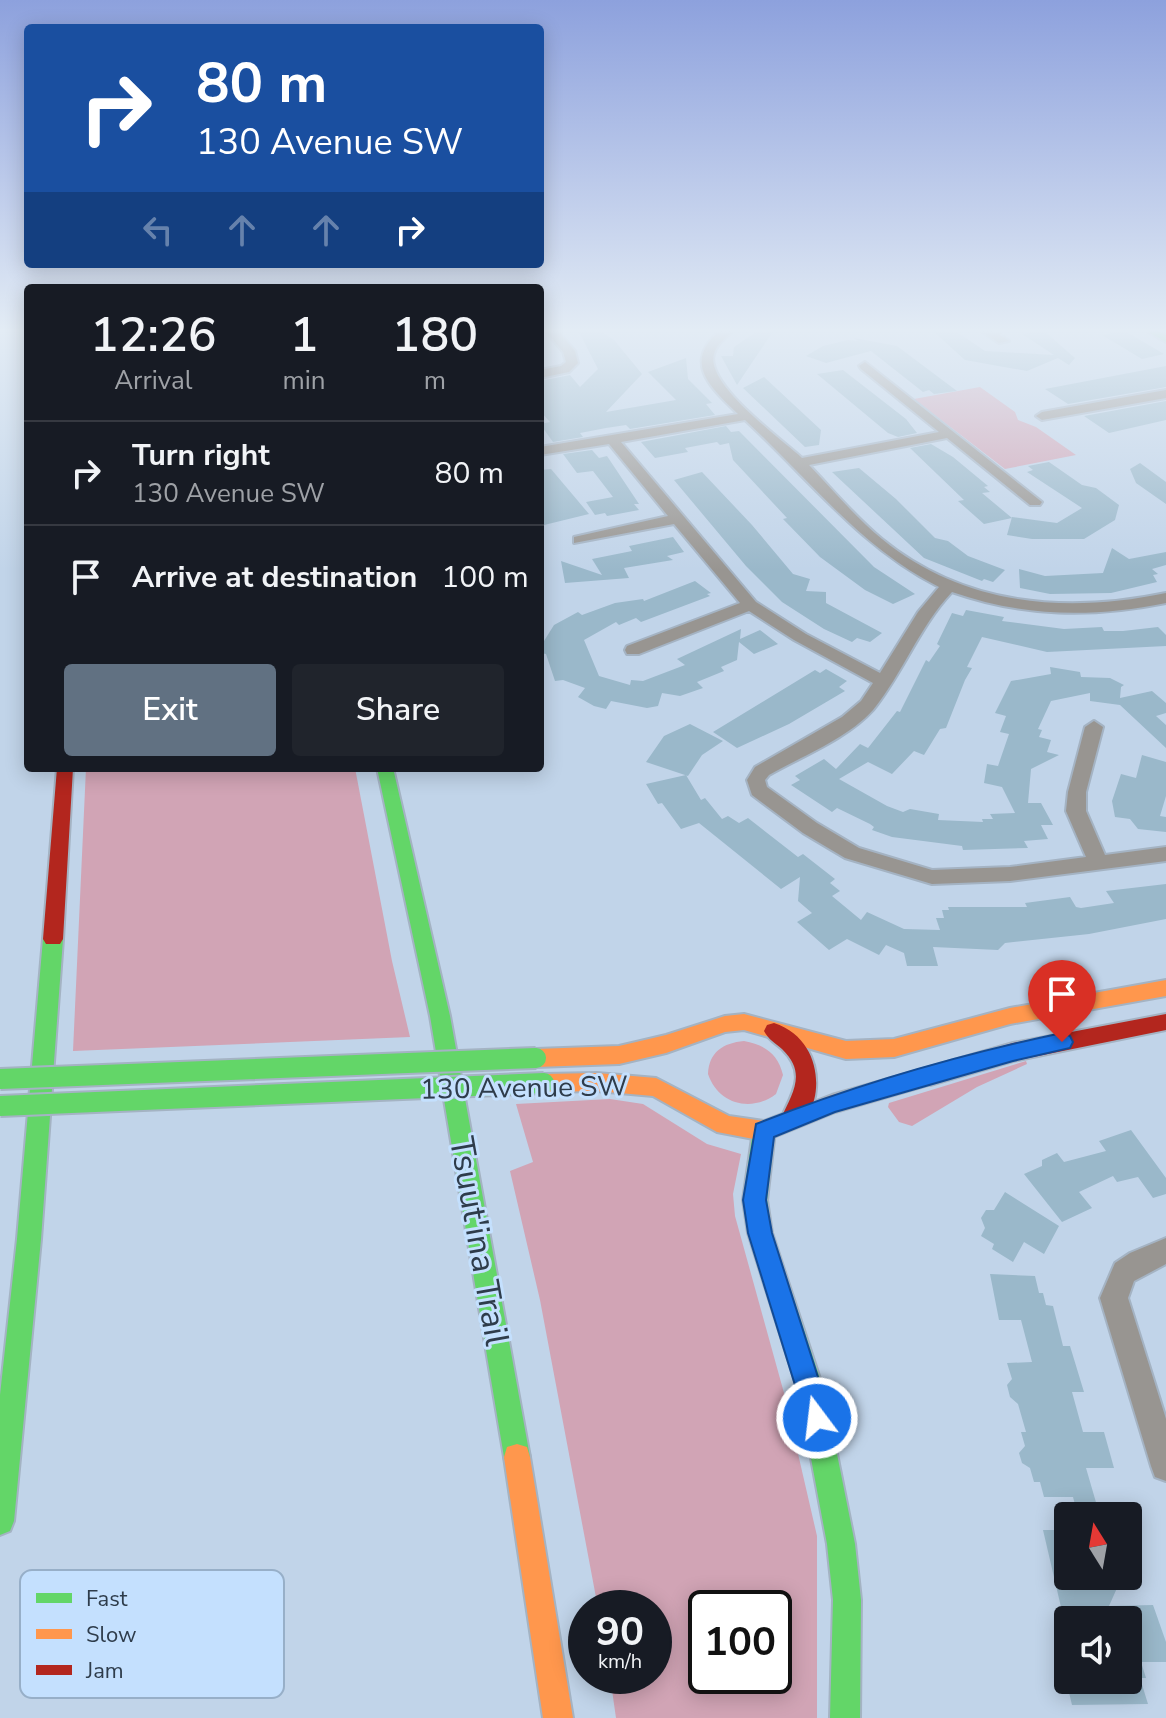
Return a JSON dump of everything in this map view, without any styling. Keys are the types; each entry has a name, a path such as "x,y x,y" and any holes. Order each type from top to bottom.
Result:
{"main road":[{"path":"0,1521 17,1371 45,1057 65,772"},
{"name":"Tsuut'ina Trail","path":"386,772 440,1016 496,1326 558,1718"},
{"name":"130 Avenue SW","path":"0,1079 637,1052 725,1024 744,1022 846,1050 894,1048 1022,1014 1166,988"},
{"path":"845,1718 847,1600 841,1544 812,1394 760,1233 755,1200 764,1131 792,1118 1013,1052 1166,1022"},
{"path":"766,1026 788,1040 806,1069 809,1089 792,1118"},
{"name":"130 Avenue SW","path":"0,1106 597,1082 656,1087 725,1125 764,1131"}],"street":[{"path":"741,410 884,548 947,588 1019,605 1061,610 1120,608 1166,598"},
{"path":"919,410 1035,502"},
{"path":"1042,416 1075,410"},
{"path":"544,450 747,416"},
{"path":"798,463 948,434"},
{"path":"612,440 750,605 800,637 881,680"},
{"path":"579,540 676,519"},
{"path":"947,588 926,608 866,706 855,716 759,773 757,785 762,794 852,853 932,877 1010,874 1166,854"},
{"path":"633,650 750,605"},
{"path":"1094,727 1077,792 1076,811 1099,864"},
{"path":"1166,1251 1122,1272 1114,1288 1114,1298 1166,1466"}],"shaded area":[{"path":"929,410 1012,410 1018,420 1036,427 1076,455 1005,469"},
{"path":"86,772 356,772 410,1037 73,1051"},
{"path":"744,1041 770,1052 778,1061 783,1075 776,1094 756,1103 727,1099 708,1074 711,1060 718,1050"},
{"path":"1026,1061 1027,1064 977,1087 912,1126 899,1122 888,1107 889,1103"},
{"path":"610,1099 643,1104 707,1144 741,1154 733,1194 735,1216 784,1393 817,1536 817,1718 616,1718 613,1694 672,1694 672,1590 595,1590 540,1300 510,1171 533,1162 516,1104"}],"building":[{"path":"544,410 711,410 715,415 630,429 626,425 606,428 580,433 583,437 553,442 544,430 544,423 550,422"},
{"path":"766,410 800,410 821,430 819,445 805,447"},
{"path":"861,410 895,410 917,433 898,437 888,433"},
{"path":"1116,410 1166,410 1166,420 1109,433 1084,416"},
{"path":"726,426 731,432 739,431 874,567 915,594 893,604 865,590 820,557 733,460 729,443 685,448 688,452 655,458 641,442"},
{"path":"931,444 953,457 988,486 984,487 990,492 982,493 1012,518 984,524 958,501 964,500 910,448"},
{"path":"592,450 599,458 607,456 639,504 634,504 639,510 595,515 586,502 613,497 593,471 577,473 563,454"},
{"path":"1049,462 1082,485 1096,488 1119,505 1115,520 1084,539 1032,539 1007,535 1012,517 1057,523 1082,508 1027,472 1033,470 1028,466"},
{"path":"1140,463 1166,482 1166,504 1136,483 1130,469"},
{"path":"859,468 935,538 948,541 968,556 1005,570 993,582 982,581 924,558 832,472"},
{"path":"551,469 589,514 544,525 544,470"},
{"path":"702,472 793,574 810,579 806,591 826,592 826,603 882,633 870,642 857,638 852,642 824,629 782,602 746,566 674,480"},
{"path":"673,537 684,552 667,556 673,560 624,568 629,578 565,583 561,561 602,575 592,559 632,551 629,546"},
{"path":"1112,548 1129,559 1166,552 1166,565 1152,569 1158,574 1153,575 1157,582 1111,593 1050,594 1020,588 1019,569 1045,576 1103,573"},
{"path":"695,581 711,593 641,622 636,618 619,625 616,622 584,640 599,676 630,685 631,680 643,681 685,665 677,659 741,629 740,639 760,630 778,644 754,654 739,642 737,660 721,667 724,671 697,682 703,688 680,696 662,693 658,706 647,708 611,701 606,709 594,706 578,697 585,688 563,680 555,681 544,654 544,641 554,625 578,612 582,615 615,603 644,601"},
{"path":"966,610 1004,617 1002,621 1064,629 1102,627 1104,631 1123,631 1158,627 1166,635 1166,646 1047,652 982,637 967,667 972,668 946,728 940,729 924,755 914,751 892,774 868,762 839,779 887,806 903,812 910,809 939,814 938,820 983,822 982,819 993,819 990,814 1015,813 1002,787 984,783 987,764 998,766 1009,734 1000,732 1006,716 995,713 1011,681 1051,674 1050,667 1080,672 1081,677 1110,678 1124,685 1120,698 1152,691 1166,703 1166,713 1156,716 1166,725 1166,748 1120,705 1090,701 1090,693 1051,701 1038,729 1042,730 1039,737 1051,740 1047,752 1059,755 1031,769 1028,803 1041,803 1053,825 1041,825 1048,839 1024,841 1028,848 963,850 962,846 892,837 872,830 874,827 870,824 837,808 832,812 791,785 800,780 795,776 824,759 836,769 860,744 868,748 897,711 900,712 926,660 929,662 940,646 937,644 952,613 963,616"},
{"path":"826,669 847,681 839,687 845,691 789,724 737,748 713,732 815,670 820,673"},
{"path":"690,724 723,741 702,755 688,776 646,762 664,736"},
{"path":"1142,755 1166,762 1166,796 1160,816 1166,817 1166,832 1138,829 1130,819 1115,817 1112,801 1121,774 1136,778"},
{"path":"686,775 701,800 705,798 722,819 728,816 739,823 748,818 798,857 803,854 835,879 830,883 840,891 832,896 861,920 867,912 904,929 940,930 936,918 944,918 942,910 949,910 948,907 1027,907 1025,903 1070,897 1076,907 1081,908 1114,903 1106,891 1166,884 1166,919 1089,934 1005,943 998,950 933,947 938,966 907,966 904,953 886,945 879,955 847,939 829,950 797,922 812,913 798,901 800,877 781,889 699,823 681,829 662,803 658,804 646,784"},
{"path":"1131,1130 1166,1178 1166,1194 1153,1198 1138,1177 1117,1182 1113,1176 1079,1192 1092,1208 1062,1222 1024,1174 1042,1166 1042,1160 1057,1153 1064,1162 1106,1151 1099,1141"},
{"path":"1005,1192 1059,1226 1044,1254 1024,1242 1013,1262 992,1249 994,1244 981,1236 985,1228 981,1218 986,1210 994,1210"},
{"path":"990,1274 1035,1276 1046,1305 1053,1306 1063,1346 1070,1346 1084,1392 1072,1392 1083,1432 1104,1432 1114,1468 1086,1468 1096,1502 1074,1502 1073,1497 1044,1497 1040,1482 1034,1482 1030,1468 1022,1463 1019,1453 1025,1446 1021,1432 1026,1432 1018,1404 1010,1397 1007,1385 1012,1379 1007,1363 1032,1362 1021,1320 999,1320"},
{"path":"1043,1530 1054,1530 1054,1577"},
{"path":"1057,1590 1116,1590 1109,1606 1061,1606"},
{"path":"1153,1605 1166,1642 1166,1662 1142,1662 1142,1606 1109,1606"},
{"path":"1142,1684 1148,1704 1072,1705 1069,1694 1142,1694"}],"traffic: fast":[{"path":"386,772 440,1016 517,1457"},
{"path":"0,1521 29,1239 53,939"},
{"path":"0,1079 536,1058"},
{"path":"0,1106 544,1083"},
{"path":"764,1131 755,1200 760,1233 812,1394 841,1544 847,1600 845,1718"}],"traffic: slow":[{"path":"536,1058 619,1055 666,1044 725,1024 744,1022 846,1050 894,1048 1010,1016 1166,988"},
{"path":"544,1083 597,1082 656,1087 725,1125 764,1131 832,1104 930,1076"},
{"path":"517,1457 558,1718"}],"traffic: jam":[{"path":"53,939 65,772"},
{"path":"930,1076 1013,1052 1166,1022"},
{"path":"774,1031 796,1050 807,1070 806,1093 792,1118"}],"route":[{"path":"817,1418 760,1233 755,1200 764,1131 832,1104 1013,1052 1062,1042"}]}
